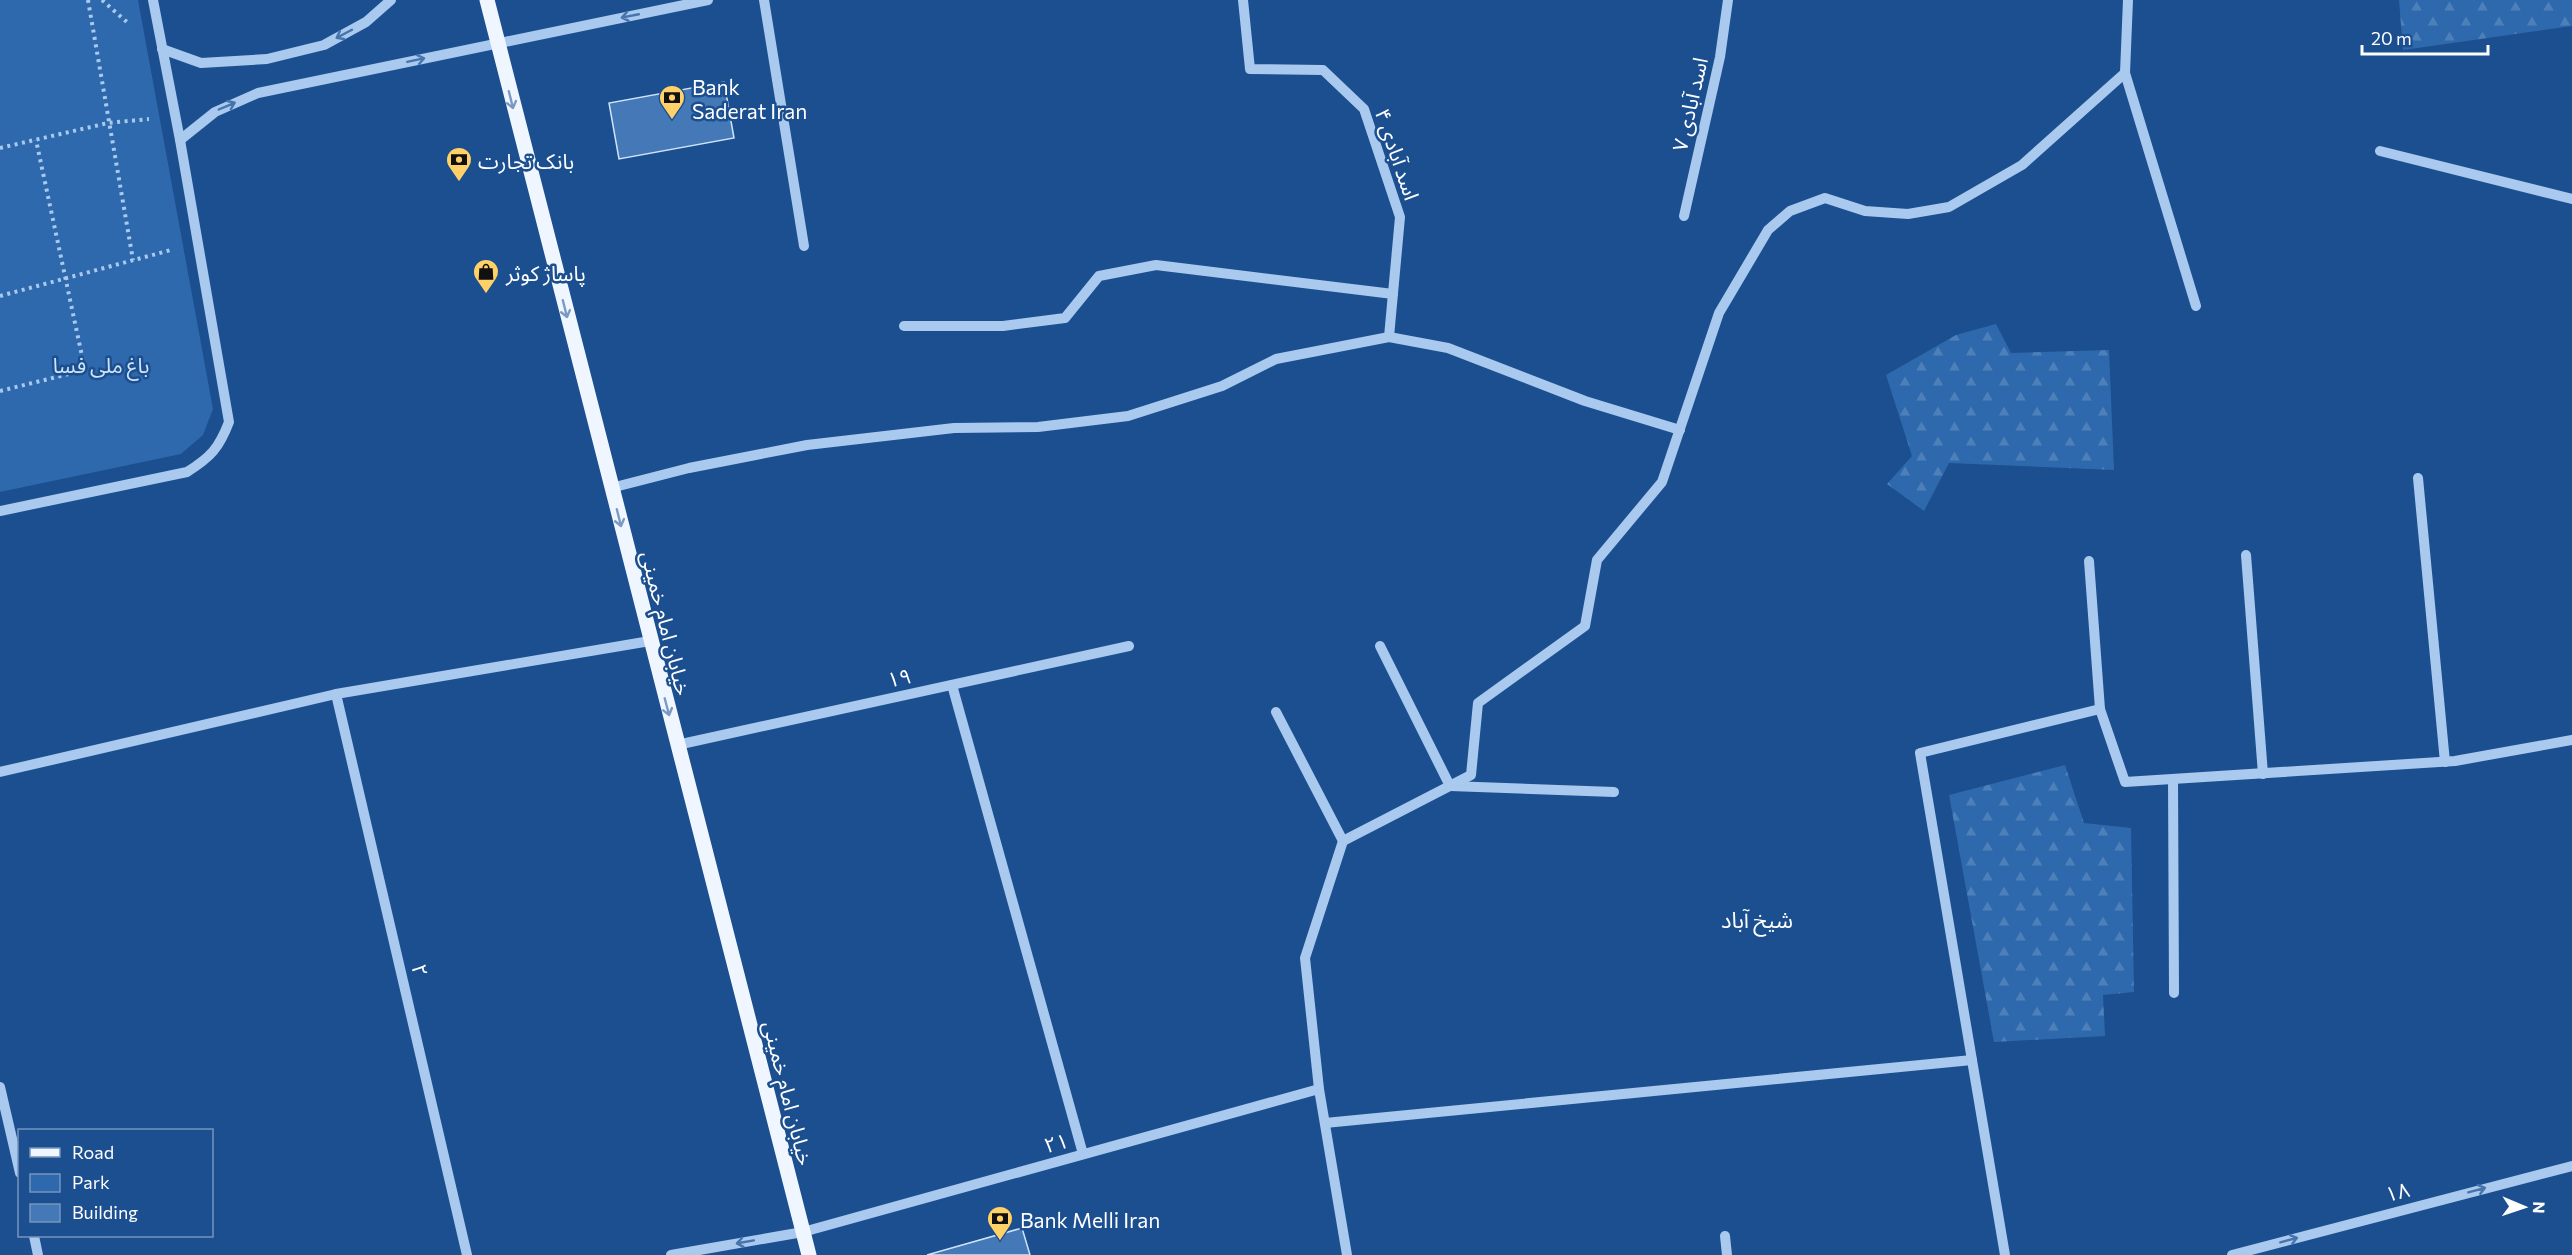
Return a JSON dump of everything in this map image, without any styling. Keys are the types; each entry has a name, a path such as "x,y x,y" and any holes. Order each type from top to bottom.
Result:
{"main road":[{"name":"خیابان امام خمینی","path":"487,0 809,1255"}],"street":[{"path":"0,511 187,472 207,460 221,443 229,422 153,0"},
{"path":"162,49 201,63 267,59 324,45 366,22 391,0"},
{"path":"180,140 215,112 258,93 708,0"},
{"path":"764,0 804,246"},
{"name":"اسد آبادی ۴","path":"1243,0 1250,69 1323,70 1364,109 1400,218 1389,338"},
{"name":"اسد آبادی ۷","path":"1683,216 1720,57 1728,0"},
{"path":"2128,0 2125,73 2196,306"},
{"path":"1347,1255 1319,1089 1305,958 1343,841 1471,775 1478,703 1586,626 1598,560 1662,482 1719,313 1768,230 1790,212 1825,198 1865,211 1908,214 1949,207 2022,165 2125,73"},
{"path":"2380,151 2572,199"},
{"path":"904,326 1003,326 1065,318 1099,276 1156,266 1393,294"},
{"path":"611,488 688,468 807,445 954,428 1038,427 1128,416 1222,386 1276,359 1389,338 1448,348 1585,401 1680,430"},
{"path":"2418,478 2445,762"},
{"path":"2246,555 2263,774"},
{"path":"2089,561 2100,709 2125,782 2445,762 2572,740"},
{"path":"0,772 336,694 650,641"},
{"name":"۱۹","path":"677,745 1129,646"},
{"path":"1380,646 1450,786"},
{"path":"952,685 1083,1154"},
{"name":"۲","path":"336,694 467,1255"},
{"path":"2006,1255 1920,753 2100,709"},
{"path":"1276,712 1343,841"},
{"path":"2173,779 2174,993"},
{"path":"1450,786 1614,792"},
{"path":"1324,1123 1972,1059"},
{"path":"0,1087 18,1164"},
{"name":"۲۱","path":"671,1255 803,1232 1319,1089"},
{"name":"۱۸","path":"2232,1255 2572,1166"},
{"path":"1725,1236 1727,1255"},
{"path":"34,1237 38,1255"}],"path":[{"path":"88,0 133,260"},
{"path":"0,148 108,123 175,116"},
{"path":"0,392 86,370 36,140"},
{"path":"0,296 197,242"}],"green space":[{"name":"باغ ملی فسا","path":"0,0 138,0 213,409 203,435 181,454 0,492"},
{"path":"2399,0 2572,0 2572,26 2403,50"},
{"path":"1996,324 2011,353 2109,350 2114,470 1949,463 1924,511 1887,484 1912,456 1886,375 1956,335"},
{"path":"2065,765 2084,823 2131,828 2134,992 2103,995 2105,1036 1994,1042 1949,795"}],"building":[{"name":"Bank Saderat Iran","path":"724,82 734,138 619,159 609,103"},
{"name":"Bank Melli Iran","path":"1022,1228 1030,1255 927,1255"}],"place":[{"name":"Bank Saderat Iran","path":"672,121"},
{"name":"بانک تجارت","path":"459,183"},
{"name":"پاساژ کوثر","path":"486,295"},
{"name":"Bank Melli Iran","path":"1000,1242"}],"district":[{"name":"شیخ آباد","path":"1757,919"}]}
